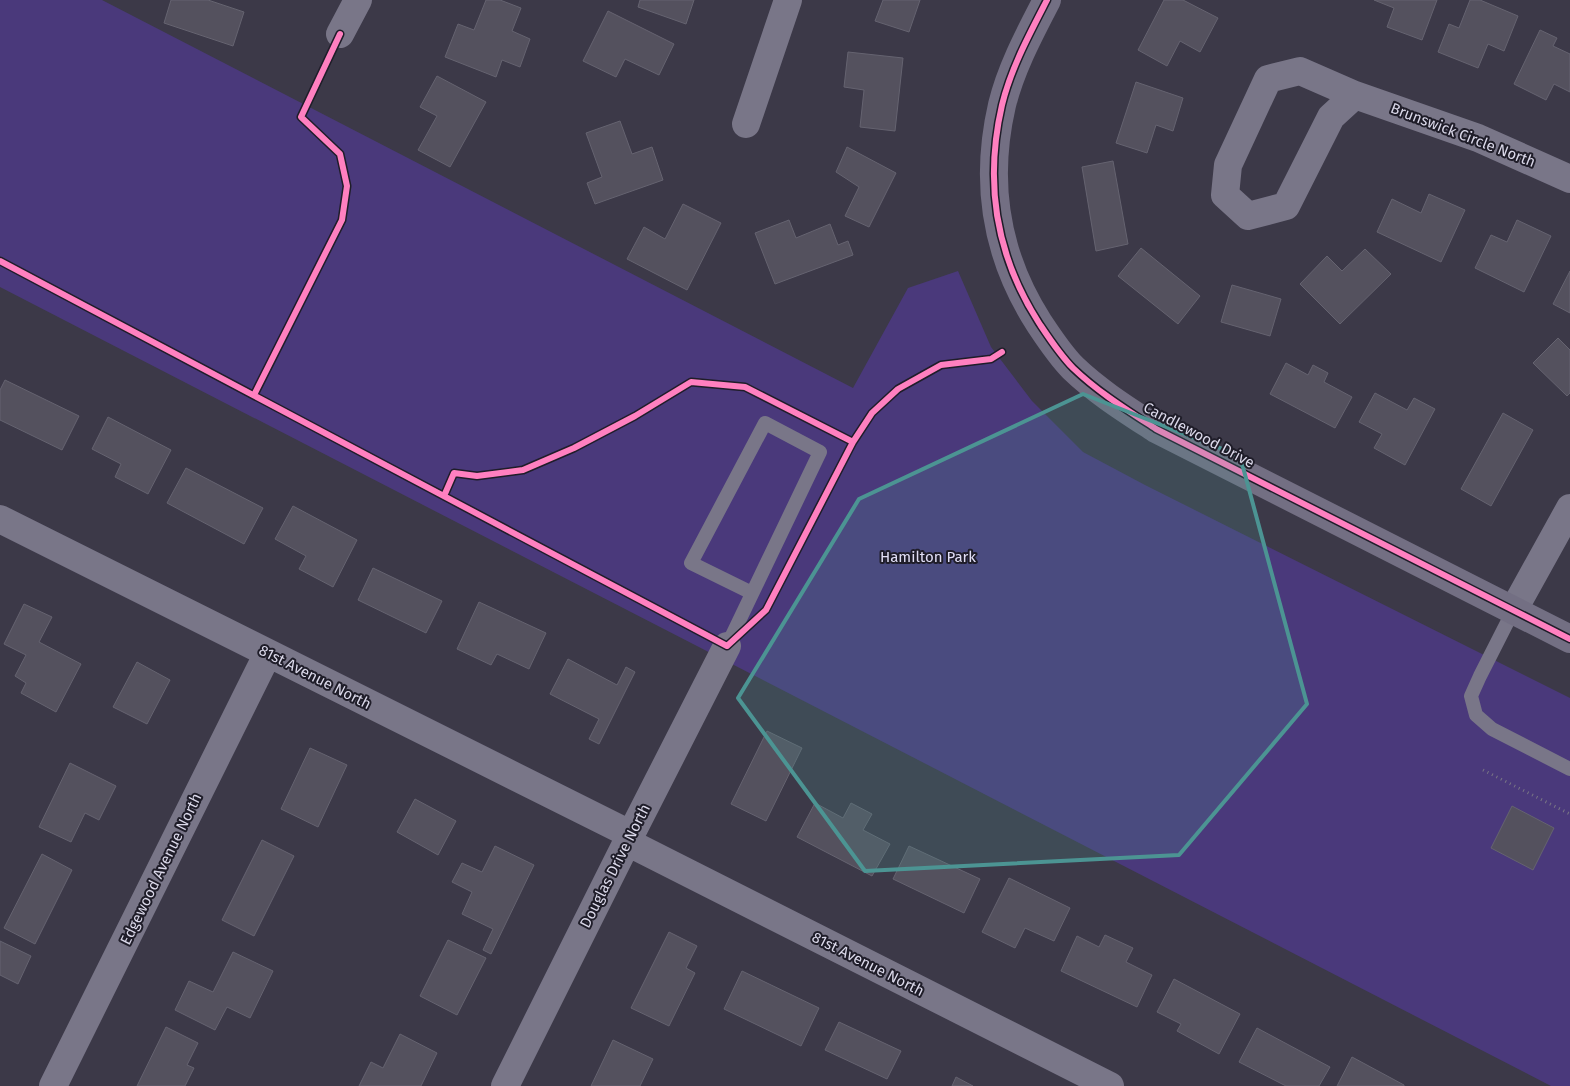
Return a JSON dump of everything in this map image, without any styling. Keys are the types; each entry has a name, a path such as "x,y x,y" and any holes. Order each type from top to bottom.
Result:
{"street":[{"path":"340,34 358,0"},
{"path":"746,124 788,0"},
{"name":"Candlewood Drive","path":"1047,0 1021,52 1002,104 994,159 996,213 1008,263 1026,303 1047,336 1072,367 1104,394 1156,429 1570,640"},
{"name":"Brunswick Circle North","path":"1355,95 1332,117 1286,206 1248,216 1225,195 1228,165 1268,80 1300,71 1355,95 1478,138 1570,179"},
{"path":"1513,611 1570,508"},
{"name":"81st Avenue North","path":"0,519 268,653 1104,1085"},
{"name":"Douglas Drive North","path":"505,1086 628,838 727,646"},
{"name":"Edgewood Avenue North","path":"54,1086 268,653"}],"lane":[{"path":"727,646 820,452 765,423 691,563 752,593"},
{"path":"1513,611 1471,696 1476,715 1492,729 1570,768"}],"path":[{"path":"1483,770 1570,814"}],"highlighted area":[{"path":"1083,394 1240,456 1307,704 1179,855 865,871 738,698 859,499"}],"green space":[{"name":"Hamilton Park","path":"0,0 102,0 853,388 908,288 958,271 991,347 1032,401 1083,452 1145,485 1570,698 1570,1086 1551,1086 0,287"}],"building":[{"path":"171,0 208,0 244,12 233,46 164,23"},
{"path":"486,0 500,0 521,8 512,31 530,39 520,67 502,60 496,77 445,57 458,24 474,30"},
{"path":"640,0 694,0 686,24 638,7"},
{"path":"883,0 920,0 909,32 875,21"},
{"path":"1164,0 1183,0 1218,18 1200,52 1180,41 1167,66 1138,50"},
{"path":"1374,0 1437,0 1422,40 1387,27 1394,8"},
{"path":"1470,0 1480,0 1518,16 1504,51 1488,44 1478,68 1438,52 1449,24 1459,28"},
{"path":"608,11 674,44 659,75 625,59 616,77 583,61"},
{"path":"1540,30 1557,38 1553,46 1570,54 1570,92 1554,84 1546,100 1514,84"},
{"path":"848,52 903,58 895,131 860,127 864,90 844,87"},
{"path":"437,76 486,102 450,167 418,150 437,116 420,107"},
{"path":"1136,82 1183,98 1173,131 1156,125 1147,153 1116,143"},
{"path":"620,121 632,154 652,147 663,180 595,204 587,183 602,177 586,133"},
{"path":"847,147 896,173 869,227 845,216 859,187 836,172"},
{"path":"1113,161 1128,244 1096,251 1082,167"},
{"path":"1429,194 1465,210 1441,262 1377,232 1392,199 1421,213"},
{"path":"683,204 721,223 687,290 627,259 644,227 665,239"},
{"path":"789,220 796,238 830,224 838,245 848,241 853,255 775,284 755,233"},
{"path":"1517,220 1551,236 1524,292 1475,268 1491,235 1507,242"},
{"path":"1141,248 1200,296 1178,324 1118,276"},
{"path":"1365,249 1391,274 1340,324 1300,284 1327,256 1342,271"},
{"path":"1570,271 1570,313 1553,304"},
{"path":"1232,285 1281,299 1270,336 1221,322"},
{"path":"1558,338 1570,350 1570,393 1567,396 1533,363"},
{"path":"1286,363 1308,375 1313,365 1328,373 1324,382 1352,397 1335,428 1270,394"},
{"path":"5,380 79,416 62,450 0,420 0,390"},
{"path":"1375,393 1407,410 1414,398 1435,409 1405,465 1374,448 1382,434 1359,422"},
{"path":"1503,413 1533,430 1491,506 1461,489"},
{"path":"108,417 171,450 148,494 115,477 121,464 92,449"},
{"path":"186,468 263,508 244,544 167,503"},
{"path":"293,506 357,540 333,587 299,569 306,556 275,539"},
{"path":"373,568 442,601 426,633 358,600"},
{"path":"479,602 546,633 529,669 497,654 491,665 457,649"},
{"path":"24,604 52,617 39,642 81,664 56,712 21,693 26,683 15,676 26,655 4,644"},
{"path":"568,659 617,685 626,667 635,672 599,744 589,739 599,719 550,694"},
{"path":"137,662 170,680 147,724 113,707"},
{"path":"767,731 802,748 766,821 731,804"},
{"path":"310,748 347,765 318,827 281,809"},
{"path":"70,763 116,786 99,820 85,813 71,842 39,827"},
{"path":"415,799 456,821 438,855 397,832"},
{"path":"815,803 843,818 851,803 872,814 863,830 890,844 872,876 797,837"},
{"path":"1512,806 1554,828 1533,870 1491,848"},
{"path":"262,840 294,856 254,936 222,920"},
{"path":"495,846 534,865 491,954 483,950 493,929 462,914 472,892 452,882 462,863 482,872"},
{"path":"909,846 980,879 964,913 893,879"},
{"path":"42,854 72,870 35,944 4,928"},
{"path":"1009,878 1070,908 1054,941 1025,928 1015,948 982,932"},
{"path":"669,932 697,946 686,968 695,973 669,1026 631,1008"},
{"path":"1105,935 1133,948 1126,962 1152,975 1137,1007 1061,971 1077,936 1099,947"},
{"path":"448,940 486,958 457,1015 420,996"},
{"path":"0,941 31,956 18,984 0,975"},
{"path":"233,952 273,971 250,1018 227,1007 215,1030 175,1010 189,981 213,992"},
{"path":"742,971 819,1008 801,1046 724,1009"},
{"path":"1174,979 1240,1014 1219,1054 1177,1031 1181,1024 1157,1012"},
{"path":"839,1022 901,1051 887,1079 825,1050"},
{"path":"166,1027 198,1043 187,1065 194,1068 185,1086 137,1086"},
{"path":"1257,1028 1330,1067 1319,1086 1286,1086 1239,1062"},
{"path":"400,1034 437,1053 421,1086 359,1086 371,1062 383,1068"},
{"path":"613,1040 653,1059 640,1086 591,1086"},
{"path":"1352,1057 1404,1085 1404,1086 1337,1086"},
{"path":"956,1077 973,1086 952,1086"}],"cycle path":[{"path":"1047,0 1016,64 1002,105 994,163 994,191 1004,245 1013,272 1024,298 1064,358 1092,385 1156,429 1570,639"},
{"path":"254,395 342,220 347,186 340,154 301,117 340,34"},
{"path":"0,261 727,646 766,610 853,442"},
{"path":"444,496 454,473 477,476 523,470 574,448 635,416 691,382 745,387 853,442 872,413 898,389 941,365 991,359 1002,352"}]}
